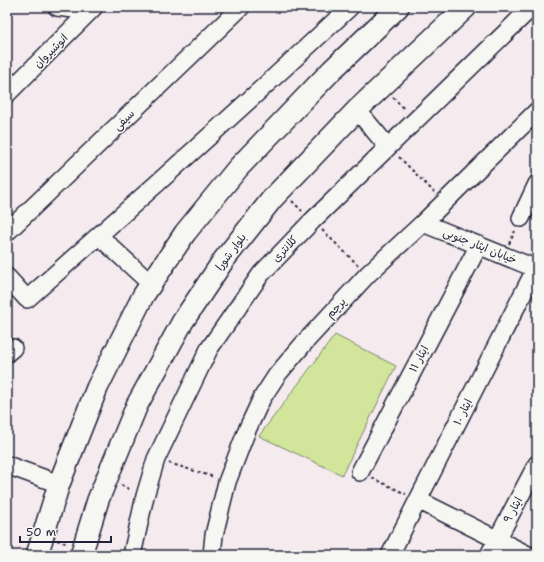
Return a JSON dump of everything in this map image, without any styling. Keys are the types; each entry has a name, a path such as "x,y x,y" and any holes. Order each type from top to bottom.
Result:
{"main road":[{"path":"37,555 59,484 97,388 143,296 185,232 238,168 332,70 398,7"},
{"name":"بلوار شورا","path":"82,552 98,500 137,405 183,321 223,261 272,199 357,110 466,7"}],"street":[{"path":"58,7 92,9"},
{"path":"7,276 27,299 288,66 350,7"},
{"name":"کلانتری","path":"132,555 145,496 156,459 209,349 261,274 312,220 532,7"},
{"name":"انوشیروان","path":"7,94 92,9"},
{"name":"سیفی","path":"7,232 230,11"},
{"path":"357,110 388,147"},
{"name":"پرچم","path":"212,555 214,535 226,482 259,405 277,374 368,274 423,223 443,201 537,111"},
{"path":"521,218 537,184"},
{"name":"خیابان ایثار جنوبی","path":"423,223 536,269"},
{"path":"99,236 151,284"},
{"name":"ایثار ۱۱","path":"360,472 479,245"},
{"name":"ایثار ۱۰","path":"390,555 536,269"},
{"name":"ایثار ۹","path":"489,555 537,464"},
{"path":"7,465 59,484"},
{"path":"418,500 528,555"}],"path":[{"path":"383,86 415,121"},
{"path":"388,147 443,201"},
{"path":"281,190 368,274"},
{"path":"504,256 521,218"},
{"path":"156,459 226,482"},
{"path":"360,472 418,500"},
{"path":"107,479 145,496"},
{"path":"43,535 82,552"}],"green space":[{"path":"335,335 396,366 342,475 259,436"}]}
